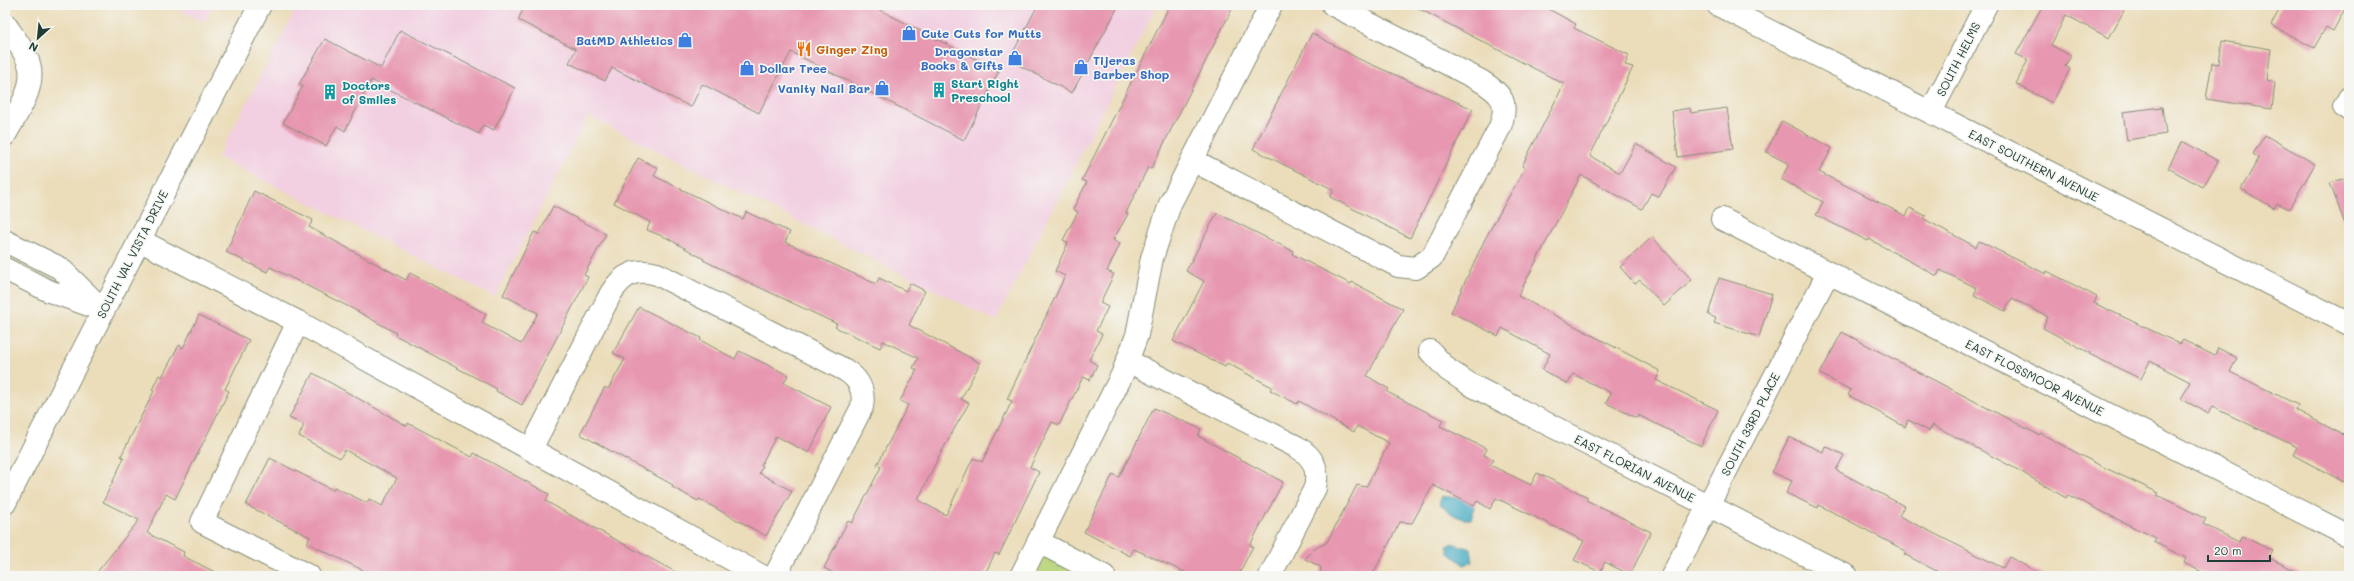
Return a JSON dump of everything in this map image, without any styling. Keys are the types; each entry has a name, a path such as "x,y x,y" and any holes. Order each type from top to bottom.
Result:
{"street":[{"name":"SOUTH VAL VISTA DRIVE","path":"5,503 260,5"},
{"path":"1021,576 1116,389 1128,361 1137,335 1152,258 1162,223 1192,160 1271,5"},
{"path":"1192,160 1398,266 1416,268 1432,257 1500,127 1505,108 1504,100 1498,92 1482,80 1333,5"},
{"name":"EAST SOUTHERN AVENUE","path":"1718,5 2349,324"},
{"name":"SOUTH HELMS","path":"1931,112 1986,5"},
{"path":"5,24 22,50 31,72 31,82 27,93 5,135"},
{"name":"EAST FLOSSMOOR AVENUE","path":"1722,219 2349,536"},
{"path":"139,240 298,322 762,576"},
{"path":"5,241 60,268 104,310"},
{"path":"5,269 49,291 104,310"},
{"path":"531,449 612,293 622,278 630,273 639,271 657,274 845,370 855,378 862,389 862,407 775,576"},
{"name":"SOUTH 33RD PLACE","path":"1672,576 1828,273"},
{"path":"298,322 202,522 309,576"},
{"name":"EAST FLORIAN AVENUE","path":"1430,351 1448,370 1471,385 1847,576"},
{"path":"1128,361 1297,447 1306,452 1313,460 1317,473 1315,488 1270,576"},
{"path":"1038,542 1104,576"}],"shaded area":[{"path":"169,5 213,5 204,22"},
{"path":"298,5 1157,5 996,321 588,116 495,297 218,157"}],"green space":[{"path":"1039,542 1104,576 1021,576"}],"water":[{"path":"1442,496 1464,499 1474,504 1473,518 1460,518 1446,510 1439,504"},
{"path":"1452,543 1471,549 1473,562 1464,565 1449,553 1447,546"}],"building":[{"path":"525,5 870,5 999,71 964,140 791,52 759,113 702,84 691,107 612,68 605,81 569,63 576,49 518,20"},
{"path":"1038,5 1119,5 1072,93 1009,60"},
{"path":"1170,5 1234,5 1151,169 1148,167 1126,213 1128,214 1113,240 1120,244 1107,271 1114,274 1100,303 1108,307 1096,331 1102,334 1089,360 1097,365 1090,380 1083,377 1059,425 1052,422 1030,467 1039,472 999,555 995,553 984,576 839,576 824,568 848,521 852,523 881,467 877,465 908,405 900,401 917,370 913,368 918,358 883,341 880,348 835,327 837,324 703,260 704,259 667,238 647,230 650,222 614,203 638,158 658,168 654,176 743,219 746,212 790,232 785,242 876,284 879,278 906,291 910,283 925,291 909,325 980,363 961,399 969,403 939,456 918,500 946,515 973,458 982,462 1012,401 1007,399 1065,276 1055,271 1068,243 1063,240 1078,212 1073,209 1087,182 1082,180"},
{"path":"1412,5 1541,5 1576,24 1574,28 1629,55 1625,65 1633,67 1590,156 1620,173 1636,144 1676,167 1659,197 1651,193 1642,209 1581,175 1518,296 1660,371 1656,380 1718,410 1701,446 1638,415 1637,418 1606,403 1611,393 1573,374 1568,384 1542,370 1550,354 1502,328 1498,336 1451,312 1485,239 1525,168 1522,166 1564,84"},
{"path":"2043,5 2127,5 2109,38 2066,15 2051,45 2071,56 2065,66 2070,69 2052,103 2016,84 2028,60 2016,54"},
{"path":"2282,5 2347,5 2333,31 2326,27 2314,48 2271,25"},
{"path":"400,30 515,88 494,130 483,125 479,134 371,80 345,131 337,126 326,146 283,123 303,86 299,84 325,39 381,68"},
{"path":"1312,33 1359,59 1473,109 1410,238 1330,197 1334,190 1253,149"},
{"path":"2222,41 2271,49 2267,80 2275,82 2272,109 2206,99 2212,63 2219,64"},
{"path":"2162,107 2166,134 2127,140 2123,112"},
{"path":"1690,108 1691,113 1727,108 1733,149 1678,157 1672,111"},
{"path":"1782,121 1832,148 1819,172 1906,216 1910,208 1926,216 1924,219 1976,247 1979,241 2046,274 2047,271 2097,297 2094,303 2180,344 2183,340 2215,356 2218,348 2237,358 2230,372 2298,405 2296,410 2349,438 2349,473 2344,482 2293,455 2297,447 2212,407 2208,413 2181,399 2190,382 2150,361 2141,379 2089,354 2090,353 2043,328 2048,317 2012,298 2005,311 1974,295 1977,288 1940,270 1937,276 1869,239 1868,241 1816,215 1823,202 1781,179 1789,164 1766,152"},
{"path":"2265,135 2315,164 2289,209 2277,203 2274,208 2241,189 2259,158 2253,154"},
{"path":"2182,141 2218,161 2203,187 2168,168"},
{"path":"2349,177 2349,230 2347,230 2330,183"},
{"path":"254,191 313,220 309,227 406,280 410,273 486,314 482,323 521,344 538,313 503,295 534,232 539,234 553,206 606,234 584,275 588,277 522,405 496,391 497,389 395,335 396,333 357,311 270,267 267,272 226,252"},
{"path":"1217,213 1293,251 1292,254 1351,284 1352,282 1403,309 1367,376 1389,389 1387,392 1443,420 1440,426 1487,449 1484,455 1494,460 1490,465 1531,485 1537,473 1588,497 1586,500 1651,532 1630,575 1605,562 1600,572 1574,560 1584,541 1496,498 1490,509 1477,501 1474,506 1433,485 1412,523 1400,522 1372,576 1329,576 1320,572 1321,567 1305,559 1313,550 1327,542 1357,485 1366,487 1389,443 1357,426 1354,432 1299,401 1297,404 1270,390 1272,387 1227,363 1225,367 1173,341 1204,281 1186,271"},
{"path":"1652,237 1692,280 1664,306 1640,280 1635,284 1620,267"},
{"path":"1719,278 1772,294 1759,337 1714,323 1716,318 1708,315"},
{"path":"639,307 701,338 700,340 735,359 739,351 788,375 784,383 831,407 809,453 776,436 761,465 763,466 759,473 792,491 766,536 699,499 698,501 672,487 673,485 580,434 605,387 608,389 625,359 613,353"},
{"path":"199,315 249,340 225,389 229,391 175,499 166,494 147,533 184,552 183,556 223,576 94,576 139,520 103,502 124,458 121,456 154,391 152,390 159,375 162,377 179,345 183,348"},
{"path":"1842,332 2039,435 2040,433 2101,466 2159,493 2157,495 2206,519 2203,524 2239,542 2242,536 2273,551 2269,558 2306,576 2210,576 2184,563 2186,558 2154,542 2156,538 2068,495 2066,498 2020,471 1933,425 1929,431 1908,420 1905,427 1848,395 1851,390 1820,374"},
{"path":"313,373 407,426 408,423 472,457 474,453 549,494 546,501 683,576 375,576 307,543 310,537 246,505 270,458 333,490 334,487 367,503 369,499 382,506 397,478 345,450 340,458 299,436 304,425 289,418"},
{"path":"1154,408 1201,429 1198,436 1283,482 1250,545 1253,546 1238,576 1193,576 1134,549 1130,556 1084,532 1113,474 1119,477"},
{"path":"1789,437 1823,452 1825,446 1844,455 1836,470 1904,506 1899,516 2003,568 2009,557 2045,576 1946,576 1904,554 1906,551 1819,505 1818,508 1786,493 1792,481 1772,472"}],"place":[{"name":"Cute Cuts for Mutts","path":"909,33"},
{"name":"BatMD Athletics","path":"685,40"},
{"name":"Ginger Zing","path":"804,49"},
{"name":"Dragonstar Books & Gifts","path":"1015,58"},
{"name":"Tijeras Barber Shop","path":"1081,67"},
{"name":"Dollar Tree","path":"747,68"},
{"name":"Vanity Nail Bar","path":"882,88"},
{"name":"Start Right Preschool","path":"939,90"},
{"name":"Doctors of Smiles","path":"330,92"}]}
